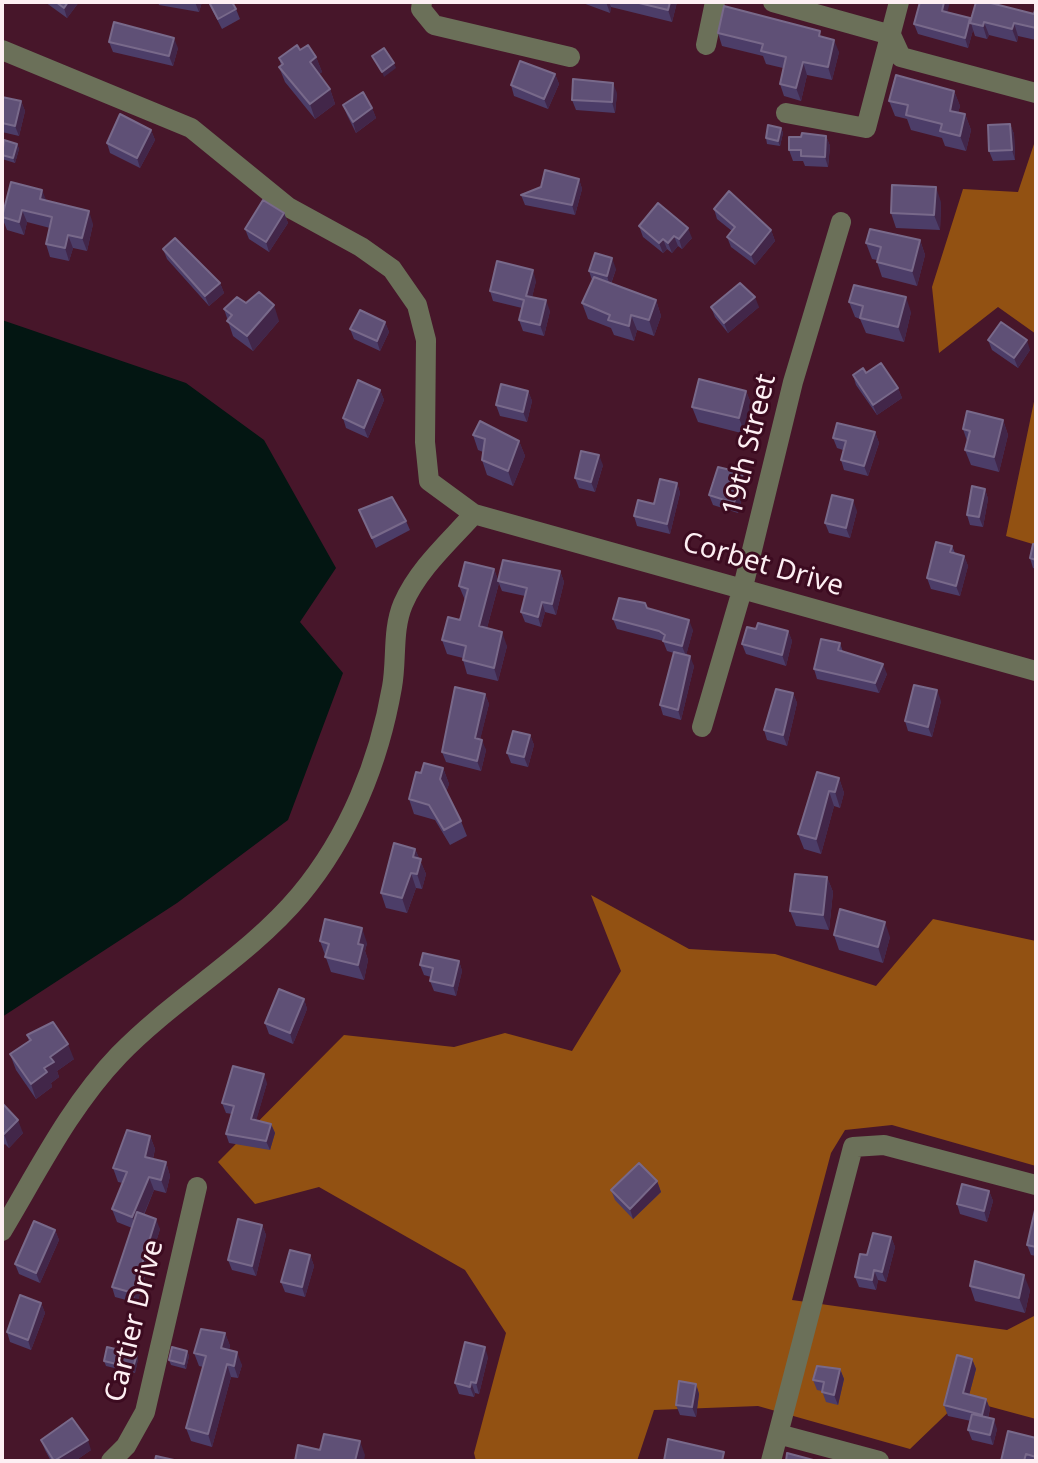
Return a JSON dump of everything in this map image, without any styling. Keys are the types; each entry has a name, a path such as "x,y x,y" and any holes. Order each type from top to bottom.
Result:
{"street":[{"path":"422,2 421,9 434,25 570,57"},
{"path":"706,45 715,2"},
{"path":"773,2 891,35 901,57 1036,93"},
{"path":"786,113 866,128 899,2"},
{"path":"2,50 191,128 288,207 361,247 392,269 412,293 426,340 425,442 429,481 474,514 432,561 402,606 387,718 373,772 347,823 300,895 240,952 119,1055 73,1112 2,1231"},
{"name":"19th Street","path":"702,727 743,587 793,382 841,222"},
{"name":"Corbet Drive","path":"474,514 1036,671"},
{"path":"771,1461 853,1147 884,1145 1036,1185"},
{"name":"Cartier Drive","path":"111,1461 126,1446 145,1412 197,1187"},
{"path":"778,1434 879,1461"}],"shaded area":[{"path":"1036,138 1036,334 998,307 939,353 932,287 963,189 1018,192"},
{"path":"2,320 186,383 264,440 336,568 300,622 343,673 288,820 177,903 2,1017"},
{"path":"1036,392 1036,545 1006,536"},
{"path":"591,895 689,949 775,954 876,986 933,919 1036,941 1036,1166 892,1125 845,1130 831,1153 792,1300 1007,1330 1036,1315 1036,1419 962,1399 910,1449 758,1406 654,1410 637,1461 476,1461 474,1453 506,1333 465,1270 319,1187 255,1204 218,1162 344,1035 454,1047 505,1033 572,1051 621,971"}],"building":[{"path":"209,2 232,2 236,9 218,19"},
{"path":"635,2 670,2 668,10"},
{"path":"920,2 944,2 942,11 970,18 965,38 914,24"},
{"path":"976,2 1034,14 1036,10 1036,28 1014,23 1012,29 984,22 983,26 970,23"},
{"path":"724,6 820,31 819,36 834,40 828,67 803,62 796,88 780,84 786,57 761,51 763,44 718,33"},
{"path":"114,22 174,38 169,56 109,42"},
{"path":"297,45 300,50 308,45 316,57 310,62 330,89 310,104 279,67 283,64 279,58"},
{"path":"384,48 394,63 382,72 372,56"},
{"path":"520,61 555,74 544,99 511,85"},
{"path":"896,75 954,91 950,111 965,114 960,136 940,131 942,124 906,115 908,105 889,101"},
{"path":"573,79 613,83 612,102 572,100"},
{"path":"363,92 372,108 353,122 343,105"},
{"path":"2,97 21,101 15,126 2,123"},
{"path":"120,114 151,130 137,158 107,143"},
{"path":"1010,124 1012,150 989,151 988,125"},
{"path":"768,125 781,128 778,141 766,138"},
{"path":"802,133 826,136 825,157 801,156 801,150 789,150 789,137 801,137"},
{"path":"4,140 17,144 13,158 2,155"},
{"path":"545,170 579,179 572,205 521,195 541,187"},
{"path":"11,182 42,190 40,199 89,211 82,238 68,235 65,248 46,244 52,217 22,210 19,222 2,217"},
{"path":"892,185 936,187 934,215 891,213"},
{"path":"729,191 771,230 751,255 727,237 735,227 714,209"},
{"path":"263,200 284,213 266,242 245,229"},
{"path":"658,203 688,228 679,239 674,236 668,243 663,239 659,243 639,226"},
{"path":"870,229 920,240 912,271 877,262 881,247 866,243"},
{"path":"175,238 220,283 205,296 163,249"},
{"path":"595,253 612,258 607,276 589,271"},
{"path":"497,261 533,270 526,296 546,300 540,325 519,320 524,300 490,291"},
{"path":"594,277 656,300 649,320 631,315 629,326 608,320 610,315 582,303"},
{"path":"740,283 755,297 724,323 711,307"},
{"path":"854,285 906,297 898,327 860,318 863,306 849,302"},
{"path":"259,292 274,305 247,336 227,321 232,315 224,309 237,297 246,303"},
{"path":"360,310 385,322 377,341 350,329"},
{"path":"1001,322 1027,340 1014,358 988,340"},
{"path":"881,363 898,388 873,405 853,375 863,368 866,373"},
{"path":"699,379 746,391 739,418 692,407"},
{"path":"358,380 380,390 364,428 343,418"},
{"path":"501,384 528,391 523,412 496,405"},
{"path":"967,411 1003,420 994,457 965,450 970,431 963,429"},
{"path":"480,421 519,441 508,471 482,460 485,439 473,435"},
{"path":"837,423 875,432 864,466 841,460 846,441 833,438"},
{"path":"581,451 599,455 591,482 575,478"},
{"path":"718,467 743,473 734,503 709,495"},
{"path":"660,479 677,483 667,524 634,516 638,500 654,504"},
{"path":"972,486 985,489 979,517 967,515"},
{"path":"832,495 853,500 846,528 825,523"},
{"path":"392,497 406,521 372,538 359,510"},
{"path":"936,542 952,546 950,552 964,556 956,586 927,578"},
{"path":"1033,544 1036,544 1036,560 1030,558"},
{"path":"503,560 560,571 552,604 542,602 538,617 521,612 527,588 498,581"},
{"path":"465,562 494,569 479,626 502,632 494,668 463,660 466,646 442,640 448,617 460,620 468,589 459,586"},
{"path":"619,598 645,603 647,608 689,620 682,646 663,641 665,635 659,631 613,619"},
{"path":"758,623 788,631 782,655 742,644 747,627 756,629"},
{"path":"821,639 840,643 838,650 883,664 875,683 814,669"},
{"path":"674,652 690,656 678,710 660,705"},
{"path":"914,685 937,690 928,727 905,721"},
{"path":"455,687 485,694 475,738 482,740 477,761 442,752"},
{"path":"776,689 793,693 783,735 764,730"},
{"path":"513,731 530,735 524,757 507,753"},
{"path":"424,763 443,768 440,779 461,821 444,830 429,805 409,799 416,772 421,773"},
{"path":"817,772 839,778 835,792 829,791 816,839 798,834"},
{"path":"394,843 415,849 413,857 421,859 417,874 411,873 402,898 381,893"},
{"path":"795,874 827,877 823,915 790,911"},
{"path":"840,909 885,922 878,947 834,935"},
{"path":"325,919 362,928 358,944 363,945 358,965 325,957 329,944 320,941"},
{"path":"423,953 459,961 453,986 430,981 433,968 420,965"},
{"path":"279,989 304,999 290,1033 265,1023"},
{"path":"53,1022 68,1044 50,1057 54,1062 44,1068 47,1072 31,1084 10,1054 31,1040 27,1035"},
{"path":"233,1066 264,1074 251,1119 271,1124 266,1141 226,1134 234,1106 222,1103"},
{"path":"2,1103 18,1120 4,1134 2,1132"},
{"path":"127,1130 150,1136 145,1157 166,1162 161,1180 149,1177 132,1217 112,1209 127,1172 113,1168"},
{"path":"639,1163 657,1181 630,1209 611,1190"},
{"path":"962,1184 989,1191 984,1211 957,1204"},
{"path":"1036,1210 1036,1247 1027,1245"},
{"path":"137,1212 156,1219 133,1293 112,1287"},
{"path":"238,1219 262,1225 252,1266 228,1260"},
{"path":"34,1221 55,1230 36,1273 15,1264"},
{"path":"873,1233 891,1237 882,1272 874,1270 872,1280 855,1277 860,1254 867,1255"},
{"path":"290,1250 310,1255 302,1287 281,1282"},
{"path":"975,1261 1024,1275 1019,1298 970,1286"},
{"path":"20,1295 41,1303 28,1340 7,1332"},
{"path":"201,1329 225,1333 221,1348 237,1352 234,1366 227,1364 208,1434 186,1428 206,1356 194,1353"},
{"path":"465,1342 485,1347 476,1383 471,1382 470,1387 455,1383"},
{"path":"107,1347 137,1354 133,1368 104,1361"},
{"path":"172,1347 187,1351 184,1364 169,1360"},
{"path":"957,1355 972,1359 963,1393 986,1399 982,1415 944,1405"},
{"path":"817,1366 840,1369 834,1395 822,1392 824,1382 813,1380"},
{"path":"679,1381 696,1384 692,1407 676,1405"},
{"path":"972,1414 994,1419 990,1435 968,1430"},
{"path":"72,1418 88,1440 54,1461 41,1440"},
{"path":"1008,1431 1036,1438 1036,1457 1026,1454 1024,1461 1001,1461"},
{"path":"324,1434 360,1441 355,1461 295,1461 298,1445 320,1450"},
{"path":"668,1439 724,1452 722,1461 664,1461"},
{"path":"787,1453 817,1461 786,1461"},
{"path":"156,1456 174,1460 174,1461 155,1461"}]}
